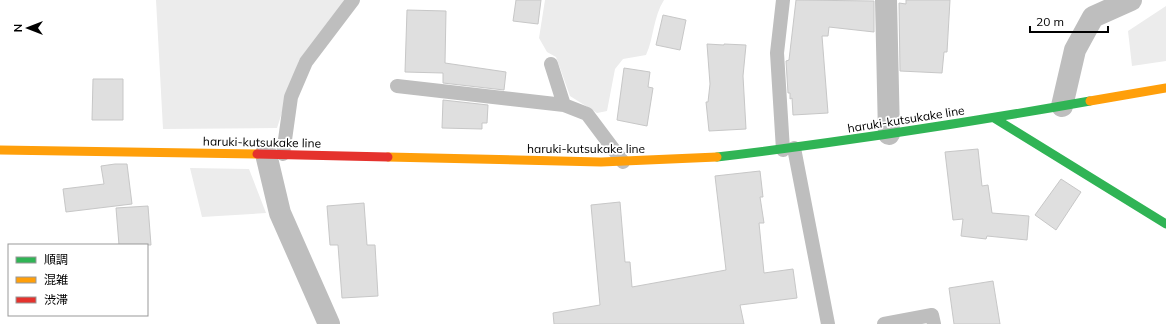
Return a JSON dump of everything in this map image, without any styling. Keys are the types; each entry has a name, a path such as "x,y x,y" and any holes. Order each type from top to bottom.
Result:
{"main road":[{"name":"haruki-kutsukake line","path":"0,150 274,154 601,162 711,158 788,149 994,118 1166,88"},
{"path":"994,118 1166,224"}],"street":[{"path":"886,0 889,134"},
{"path":"1062,106 1074,50 1094,17 1131,0"},
{"path":"274,154 280,213 329,324"}],"lane":[{"path":"274,154 291,97 306,62 353,0"},
{"path":"783,0 777,53 788,149 828,324"},
{"path":"551,64 564,105"},
{"path":"397,86 564,105 587,114 623,162"},
{"path":"884,324 932,315 934,324"}],"shaded area":[{"path":"156,0 347,0 299,60 277,128 163,129"},
{"path":"545,0 664,0 658,13 651,42 646,55 623,59 615,69 607,111 597,113 570,96 556,57 547,52 539,38"},
{"path":"1166,6 1166,61 1132,66 1128,31"},
{"path":"190,168 249,169 266,213 202,217"}],"building":[{"path":"516,0 541,0 538,24 513,21"},
{"path":"796,0 874,1 874,32 829,27 828,36 822,36 828,113 793,115 792,98 790,99 790,93 788,93 786,61 789,60"},
{"path":"906,0 950,0 947,52 944,52 942,73 900,71 899,3 906,4"},
{"path":"407,10 446,11 445,63 506,72 504,90 443,83 443,73 405,72"},
{"path":"663,15 686,20 680,50 656,45"},
{"path":"707,44 746,45 743,76 746,129 709,131 706,102 708,102 710,84"},
{"path":"624,68 650,72 648,87 653,88 647,126 617,120"},
{"path":"93,79 123,79 123,120 92,120"},
{"path":"443,100 488,105 487,123 482,123 482,129 442,128"},
{"path":"978,149 982,186 988,185 992,213 1029,216 1027,240 987,236 986,239 961,236 963,219 953,220 945,152"},
{"path":"127,164 132,204 66,212 63,189 104,184 101,166"},
{"path":"760,171 763,197 760,197 764,223 759,223 764,273 793,269 797,298 740,305 744,324 554,324 553,313 600,305 591,205 620,202 625,262 630,262 632,287 726,270 715,176"},
{"path":"1061,179 1081,192 1056,230 1035,215"},
{"path":"364,203 367,245 375,245 378,296 342,298 338,245 330,245 327,206"},
{"path":"148,206 151,245 119,244 116,208"},
{"path":"993,281 1000,324 954,324 949,288"}],"traffic: fast":[{"path":"717,157 904,132 1090,101"},
{"path":"994,118 1166,224"}],"traffic: slow":[{"path":"1090,101 1166,88"},
{"path":"0,150 257,154"},
{"path":"388,157 601,162 717,157"}],"traffic: jam":[{"path":"257,154 388,157"}]}
